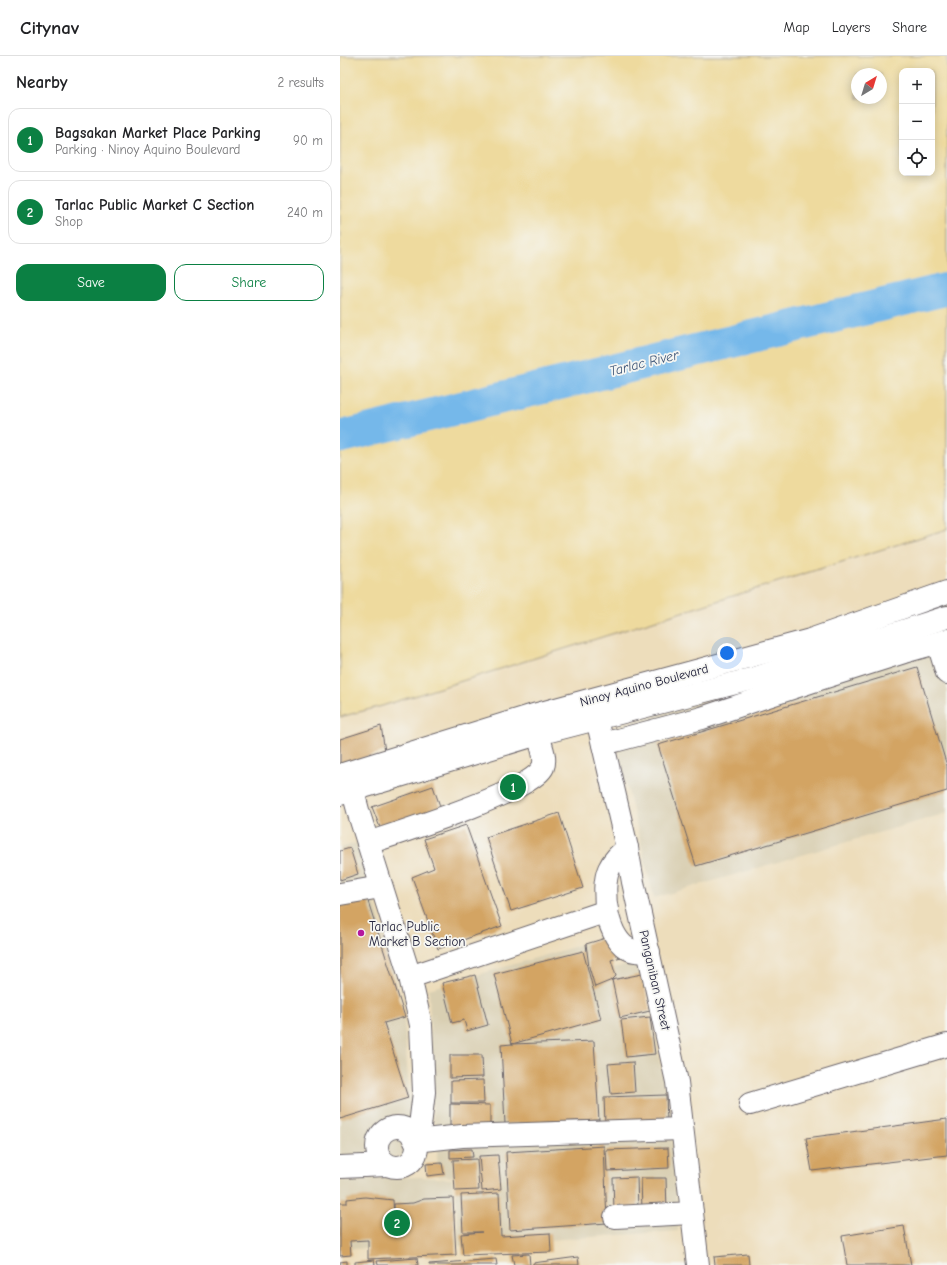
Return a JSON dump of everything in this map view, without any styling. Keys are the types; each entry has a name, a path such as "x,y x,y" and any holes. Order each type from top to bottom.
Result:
{"main road":[{"name":"Ninoy Aquino Boulevard","path":"345,783 590,698 700,671 810,640 947,592"},
{"name":"Ninoy Aquino Boulevard","path":"345,783 755,678 947,617"},
{"path":"603,744 702,718 821,678 942,642 947,673"},
{"name":"Panganiban Street","path":"590,698 597,719 627,848 633,882 678,1082 698,1265"},
{"path":"368,843 492,799 528,780 542,768 544,763 538,734"},
{"path":"345,783 368,843 382,886 410,977 421,1025 424,1057 422,1119 414,1139"},
{"path":"627,848 614,860 608,870 604,900 616,939 630,950 649,952"},
{"path":"340,894 382,886"},
{"path":"410,977 607,911"},
{"path":"750,1104 947,1045"},
{"path":"340,1167 387,1165 396,1167 405,1165 413,1159 416,1151 414,1139 408,1131 400,1128 392,1128 385,1131 380,1137 377,1145 377,1153 381,1160 387,1165"},
{"path":"414,1139 682,1128"},
{"path":"614,1217 692,1213"}],"shaded area":[{"path":"947,629 947,813 654,898 613,728"},
{"name":"Tarlac Public Market B Section","path":"360,842 404,1018 413,1156 340,1158 340,848"},
{"path":"605,938 613,968 638,963 671,1114 678,1231 459,1246 455,1177 438,1176 436,1126 433,1117 429,989"},
{"path":"420,1177 452,1179 456,1247 340,1249 340,1179"}],"sand":[{"path":"340,56 947,56 947,529 382,706 340,717"}],"building":[{"path":"917,667 947,766 947,791 696,866 658,745"},
{"path":"381,726 385,751 340,766 340,739"},
{"path":"433,786 441,809 381,830 372,807"},
{"path":"559,813 583,888 511,911 486,837"},
{"path":"466,825 502,926 438,949 412,877 434,868 424,839"},
{"path":"350,848 358,874 340,880 340,851"},
{"name":"Tarlac Public Market B Section","path":"366,895 405,1017 384,1023 408,1098 340,1119 340,903"},
{"path":"609,937 613,951 625,947 627,955 611,960 616,976 612,980 595,987 589,967 586,944"},
{"path":"583,951 601,1019 512,1044 494,974"},
{"path":"642,974 650,1011 620,1018 612,980"},
{"path":"475,975 488,1025 467,1031 464,1020 452,1023 442,983"},
{"path":"650,1017 655,1054 626,1057 621,1020"},
{"path":"594,1041 599,1120 505,1124 501,1045"},
{"path":"450,1055 482,1055 483,1077 450,1078"},
{"path":"633,1062 635,1092 611,1094 608,1064"},
{"path":"483,1080 484,1103 451,1103 451,1081"},
{"path":"666,1095 667,1121 605,1123 604,1097"},
{"path":"450,1104 490,1105 490,1130 450,1130"},
{"path":"947,1119 947,1155 812,1171 806,1138"},
{"path":"604,1146 607,1223 510,1230 506,1152"},
{"path":"668,1148 669,1168 607,1171 606,1150"},
{"path":"472,1149 473,1157 450,1158 450,1150"},
{"path":"498,1155 501,1189 482,1191 479,1156"},
{"path":"477,1159 479,1190 455,1191 453,1160"},
{"path":"442,1163 444,1174 427,1176 426,1164"},
{"path":"637,1177 638,1210 614,1211 613,1178"},
{"path":"641,1178 666,1178 667,1211 642,1211"},
{"path":"499,1193 501,1236 550,1233 551,1252 463,1255 461,1234 482,1232 463,1232 461,1195"},
{"path":"365,1197 393,1200 395,1238 394,1204 413,1203 424,1199 453,1198 456,1255 368,1259 368,1240 350,1241 351,1255 340,1256 340,1203 347,1203 347,1199"},
{"path":"904,1226 911,1265 847,1265 842,1236"},
{"path":"529,1254 530,1265 514,1265 512,1255"},
{"path":"748,1254 749,1265 715,1265 714,1257"},
{"path":"578,1257 579,1265 533,1265 533,1263"},
{"path":"417,1258 418,1265 378,1265 377,1261"},
{"path":"496,1259 497,1265 429,1265 429,1264"},
{"path":"374,1260 375,1265 355,1265 355,1262"},
{"path":"347,1261 347,1265 340,1265 340,1262"}],"waterway":[{"name":"Tarlac River","path":"340,437 947,289"}],"place":[{"name":"Bagsakan Market Place Parking","path":"513,787"},
{"name":"Tarlac Public Market B Section","path":"361,933"},
{"name":"Tarlac Public Market C Section","path":"397,1223"}]}
